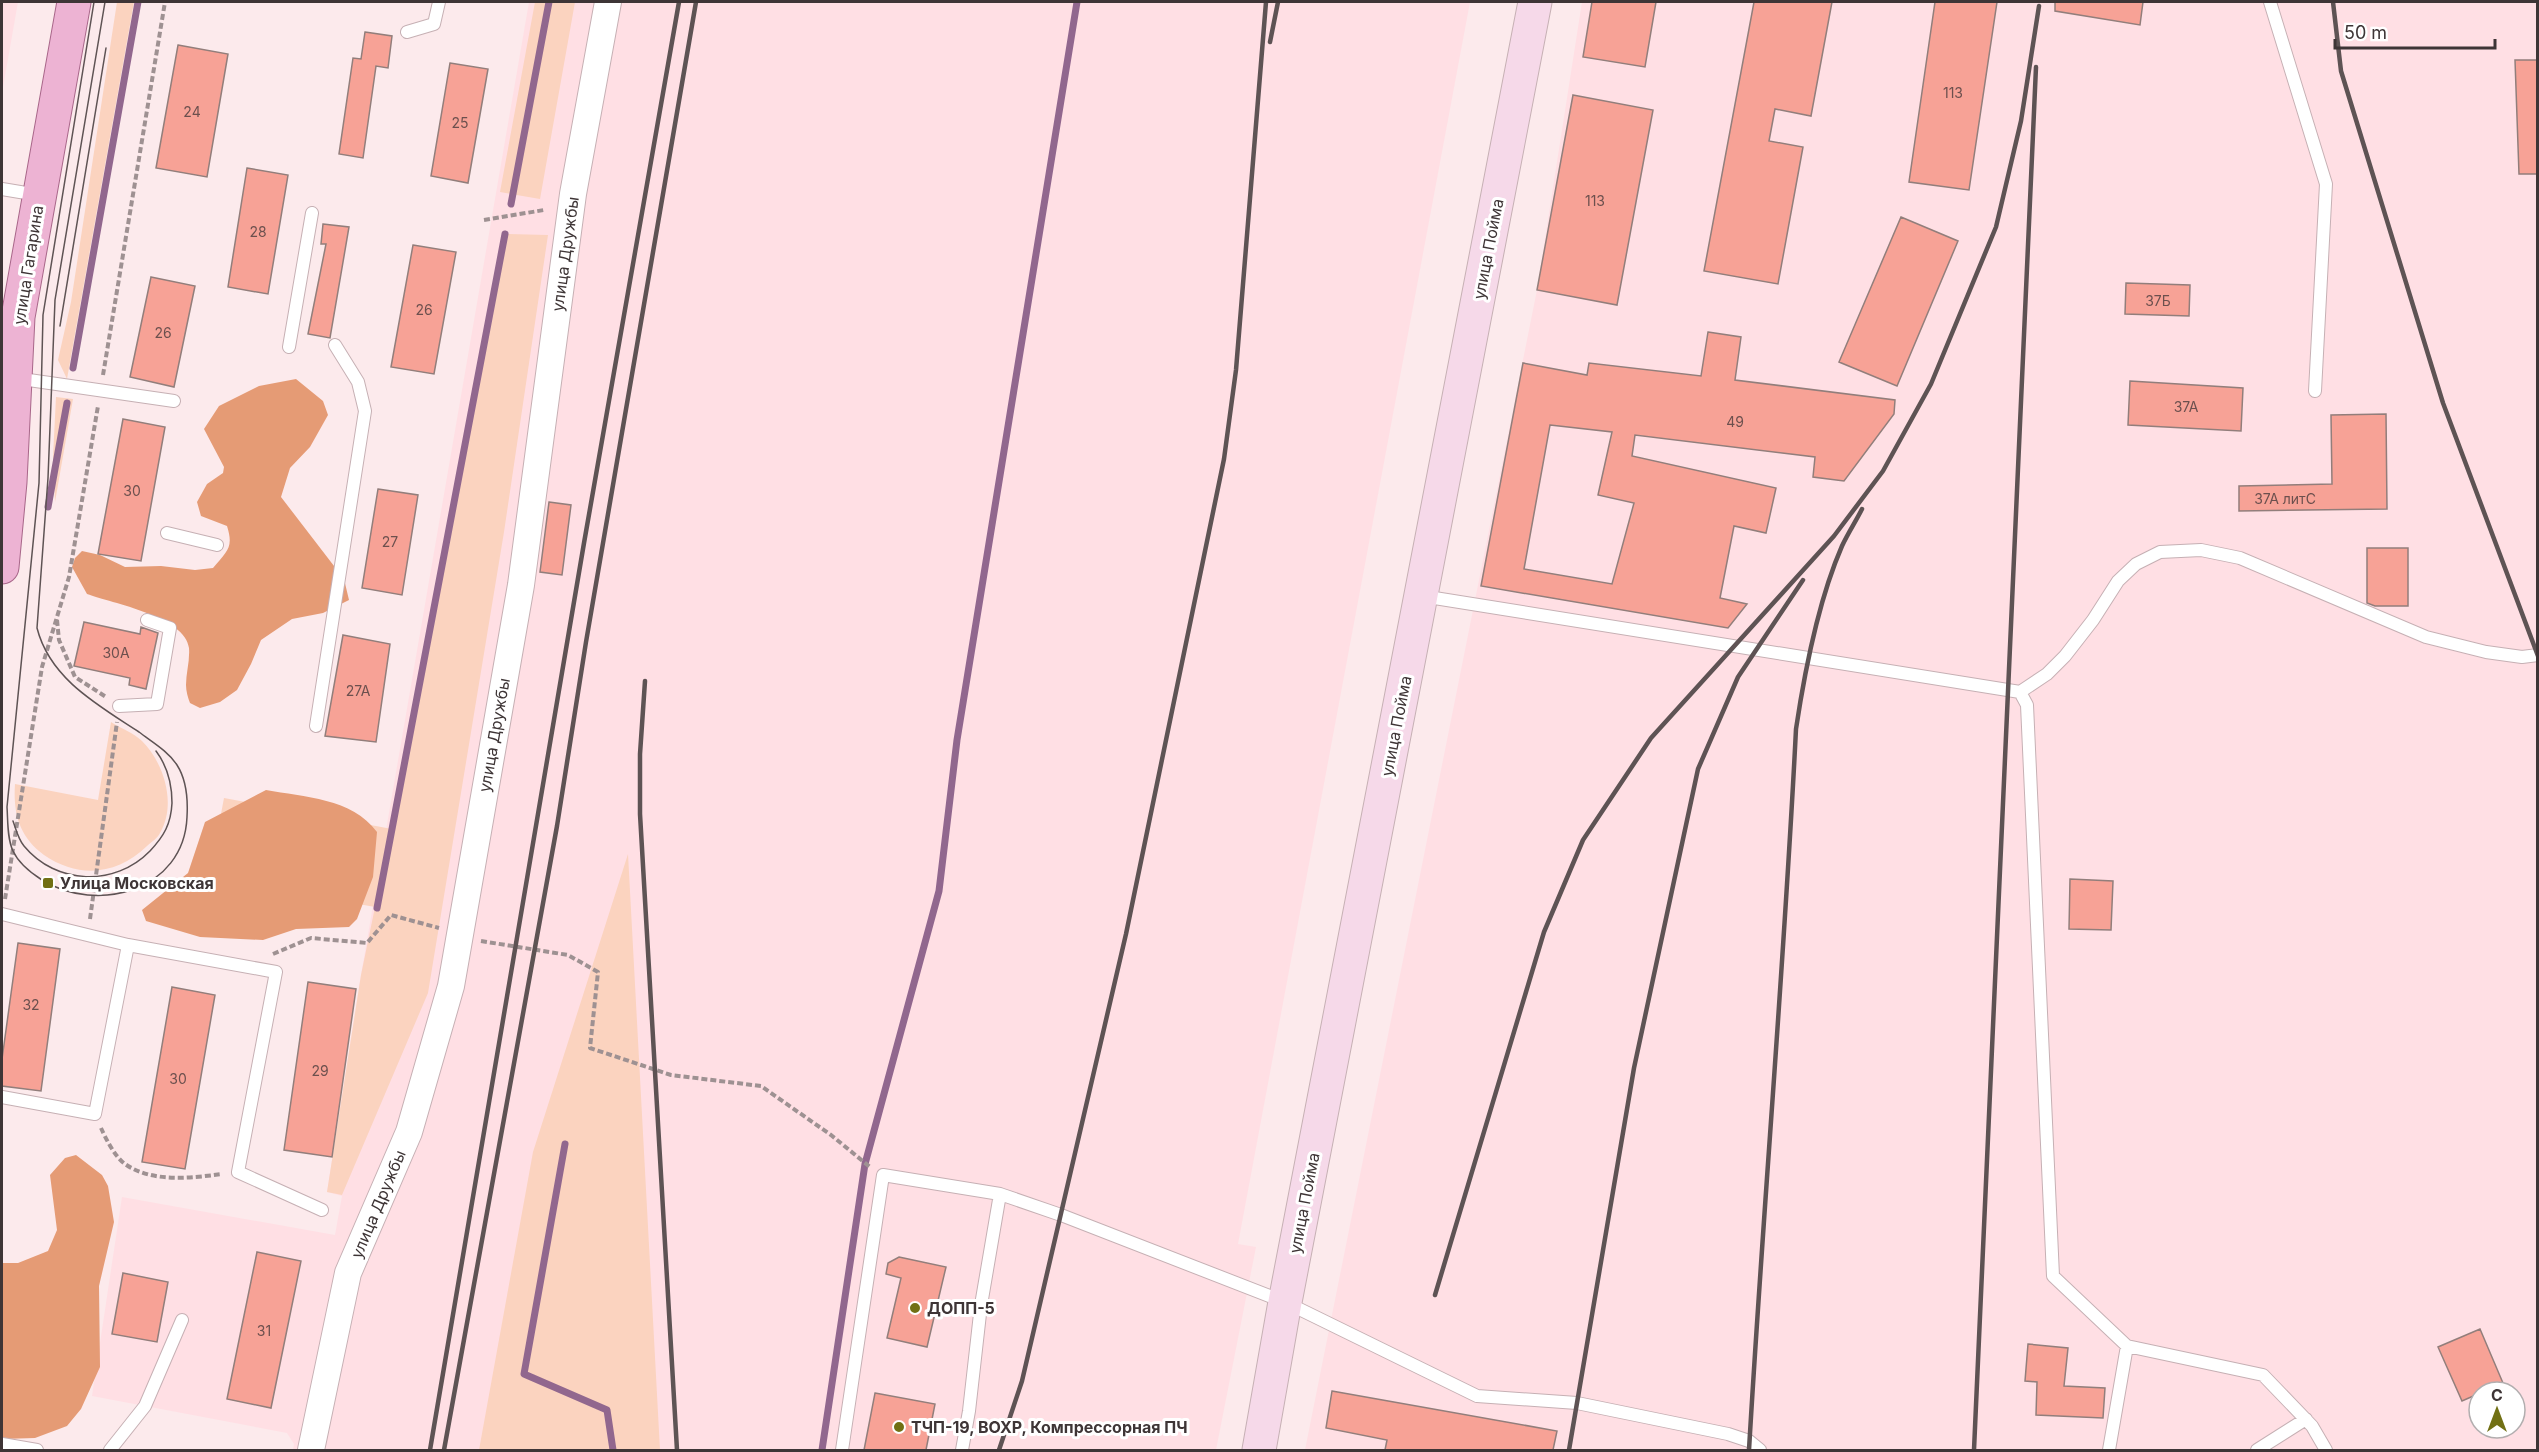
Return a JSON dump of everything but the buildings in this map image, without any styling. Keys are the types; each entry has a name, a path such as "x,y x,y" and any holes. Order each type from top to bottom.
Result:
{"main road":[{"name":"улица Гагарина","path":"2,567 18,317 74,2"},
{"name":"улица Пойма","path":"1259,1450 1285,1302 1535,2"}],"street":[{"name":"улица Дружбы","path":"311,1450 348,1273 409,1132 451,986 520,585 573,194 608,2"}],"lane":[{"path":"407,32 434,24 439,2"},
{"path":"2270,2 2326,184 2315,391"},
{"path":"2,189 39,195"},
{"path":"289,347 312,213"},
{"path":"316,726 365,411 358,382 335,345"},
{"path":"14,378 174,401"},
{"path":"167,533 217,545"},
{"path":"1421,595 2020,692 2047,675 2065,656 2093,620 2118,581 2136,564 2160,552 2201,550 2240,558 2426,637 2486,652 2522,657 2538,655"},
{"path":"119,706 157,704 170,628 147,620"},
{"path":"2020,692 2026,705 2053,1276 2127,1346 2264,1376 2306,1419 2326,1450"},
{"path":"2,914 128,945 276,972 238,1173 322,1210"},
{"path":"2,1097 95,1114 128,945"},
{"path":"842,1450 883,1175 1000,1194 1285,1302 1477,1396 1577,1403 1728,1434 1749,1441 1760,1450"},
{"path":"962,1450 969,1411 981,1305 1000,1194"},
{"path":"110,1450 145,1406 182,1320"},
{"path":"2109,1450 2127,1346"},
{"path":"2257,1450 2306,1419"},
{"path":"2,1443 37,1450"}],"path":[{"path":"2,914 42,667 69,577 165,2"},
{"path":"484,220 544,210"},
{"path":"57,618 59,640 75,677 119,706 96,871 94,903 87,935"},
{"path":"269,956 311,938 367,943 391,915 437,927 459,937 568,955 598,972 590,1048 671,1075 761,1086 883,1175"},
{"path":"95,1114 104,1136 124,1163 154,1175 189,1178 238,1173"}],"shaded area":[{"path":"2,2 18,2 2,93"},
{"path":"117,2 134,2 67,379 58,360 71,302"},
{"path":"529,2 1470,2 1238,1244 1256,1247 1216,1450 293,1450 294,1444 287,1433 92,1396 122,1197 335,1235 342,1196 327,1192 361,975"},
{"path":"535,2 575,2 540,199 500,192"},
{"path":"1582,2 2537,2 2537,1450 1305,1450 1537,290"},
{"path":"505,234 548,235 504,532 428,993 342,1195 327,1192 361,975 375,907 209,877 224,798 392,829"},
{"path":"296,379 323,401 328,415 310,447 290,468 281,497 344,579 349,600 323,613 292,619 261,640 237,690 220,702 200,708 190,703 187,692 189,648 185,637 162,620 87,594 72,567 75,558 82,551 100,555 125,567 161,566 195,570 213,568 228,549 230,539 227,526 201,516 197,502 207,484 223,473 224,467 204,429 219,406 259,386"},
{"path":"56,397 73,399 55,502 53,457"},
{"path":"111,722 139,738 150,750 162,772 168,797 165,822 156,838 123,863 97,870 71,868 44,855 35,848 23,832 15,805 15,784 98,800"},
{"path":"266,790 311,797 341,806 367,821 377,832 373,877 357,919 349,927 296,929 263,940 200,937 146,921 142,910 188,873 205,822"},
{"path":"628,854 660,1450 479,1450 533,1152"},
{"path":"76,1155 102,1175 108,1186 114,1222 99,1286 100,1367 81,1409 67,1426 35,1438 2,1439 2,1263 18,1263 48,1251 57,1230 50,1175 65,1158"}],"waterway":[{"path":"73,368 138,2"},
{"path":"511,204 549,2"},
{"path":"822,1450 865,1164 939,891 957,740 1077,2"},
{"path":"377,908 505,234"},
{"path":"48,507 67,403"},
{"path":"565,1144 524,1374 607,1410 613,1450"}],"tram line":[{"path":"94,2 43,315 39,483 7,807 11,846 22,864 42,880 64,890 87,895 111,895 134,889 154,878 171,863 182,842 187,817 184,783 173,760 139,732 92,701 64,676 43,646 37,628 48,478 55,300 105,2"},
{"path":"60,326 106,48"},
{"path":"13,821 24,846 37,859 52,868 86,877 103,876 120,871 136,863 150,851 163,835 168,823 172,803 170,782 164,763 156,751"}],"railway":[{"path":"430,1450 584,543 679,2"},
{"path":"444,1450 557,826 586,642 696,2"},
{"path":"999,1450 1022,1381 1126,934 1224,459 1236,370 1266,2"},
{"path":"1270,42 1278,2"},
{"path":"2333,2 2341,71 2443,403 2538,656"},
{"path":"1435,1295 1544,932 1583,840 1651,738 1834,536 1883,471 1931,384 1996,227 2021,121 2039,6"},
{"path":"1974,1450 2036,67"},
{"path":"1749,1450 1796,729 1819,612 1842,546 1862,509"},
{"path":"1569,1450 1634,1068 1698,769 1738,677 1803,580"},
{"path":"645,681 640,754 640,814 677,1450"}],"place":[{"name":"Улица Московская","path":"48,883"},
{"name":"ДОПП-5","path":"915,1308"},
{"name":"ТЧП-19, ВОХР, Компрессорная ПЧ","path":"899,1427"}]}
